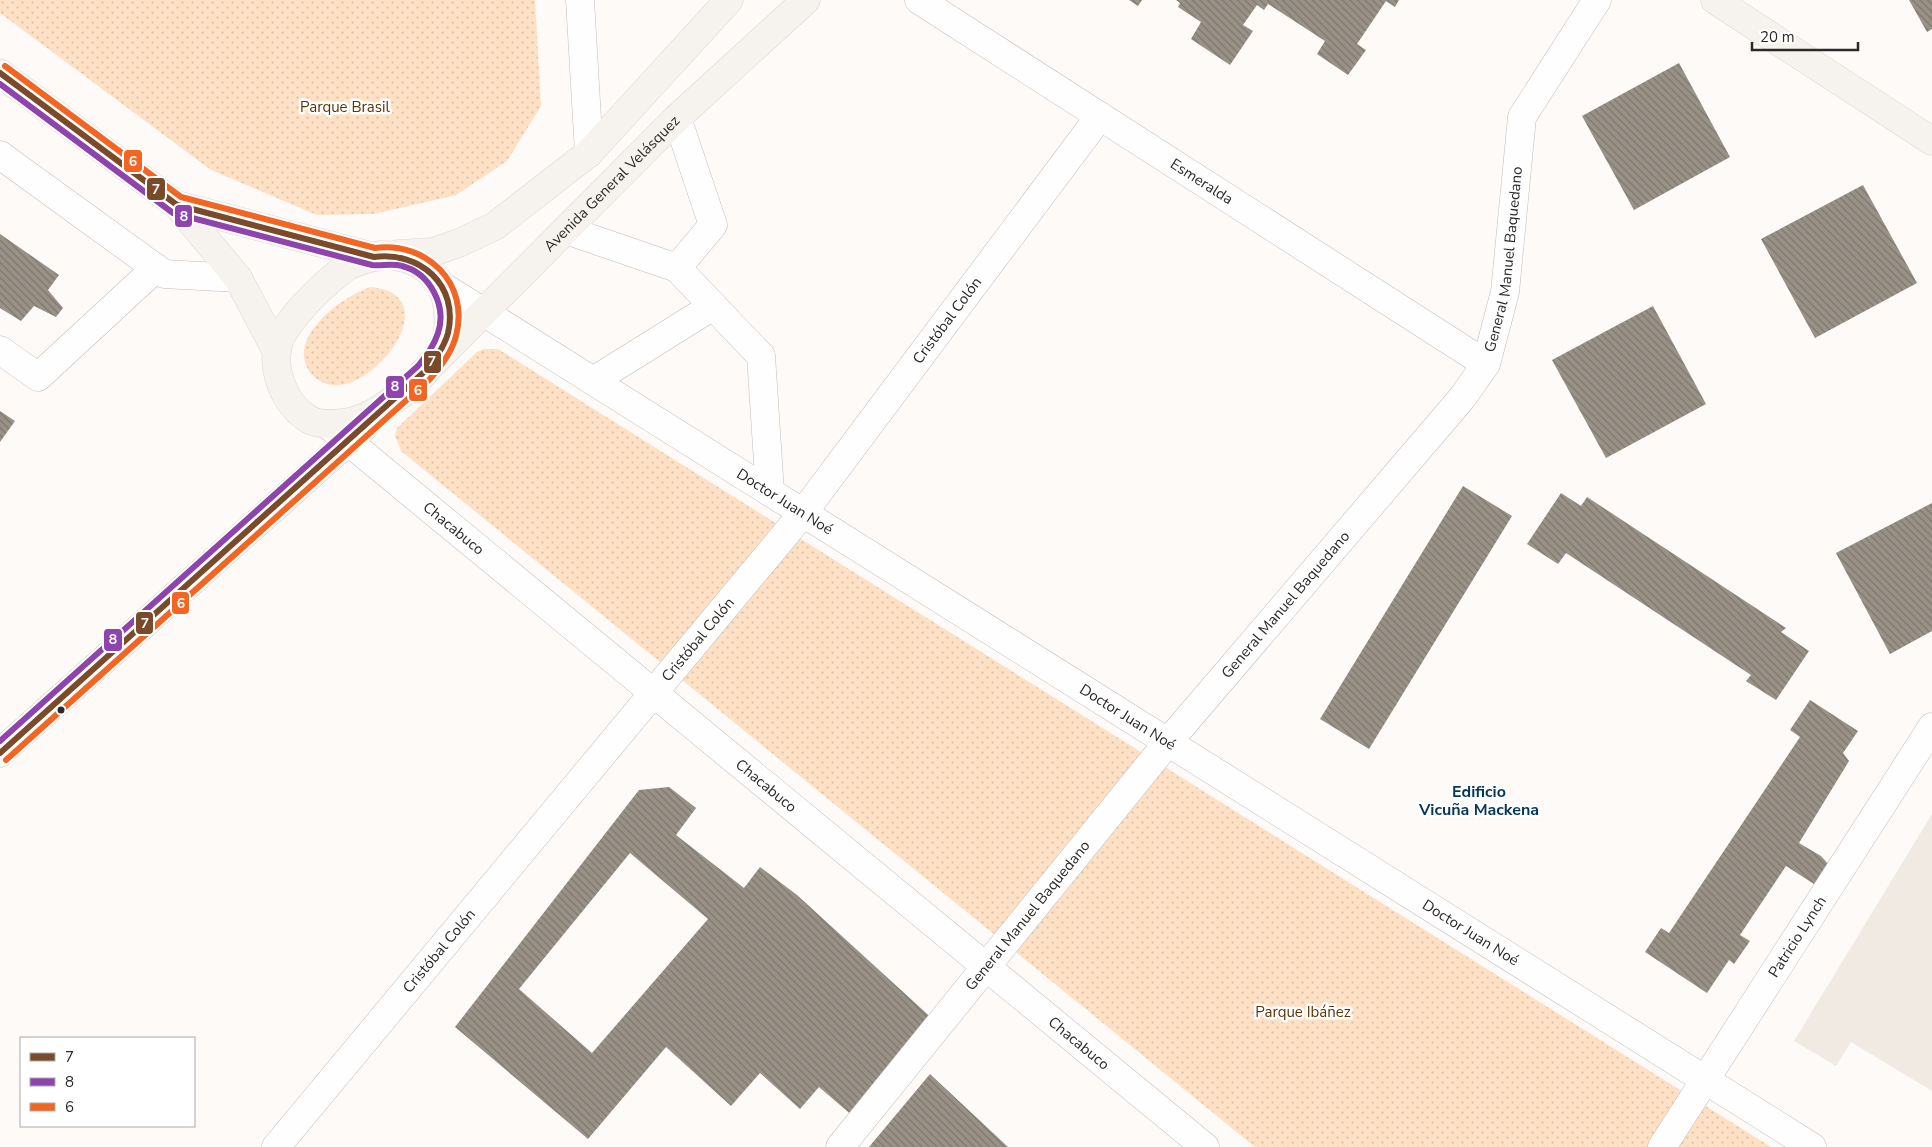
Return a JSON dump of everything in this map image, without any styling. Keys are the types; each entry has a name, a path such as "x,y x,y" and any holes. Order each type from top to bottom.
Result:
{"main road":[{"path":"277,352 281,337 322,288 346,268 377,256 433,252 466,240 495,226 589,153 729,0"},
{"name":"Avenida General Velásquez","path":"424,372 677,118 806,0"},
{"path":"1714,0 1932,141"},
{"path":"0,73 178,205 238,278 277,352 282,386 289,400 310,420 327,424 346,423 364,417 396,398 424,372 444,346 448,330 448,308 442,286 430,271 419,263 403,256 377,256 178,205"}],"street":[{"path":"580,0 589,153"},
{"name":"Esmeralda","path":"919,0 1486,364"},
{"name":"General Manuel Baquedano","path":"840,1147 1168,742 1462,398 1486,364 1504,292 1522,117 1597,0"},
{"name":"Cristóbal Colón","path":"276,1147 803,513 1100,116"},
{"path":"677,118 713,225 677,268"},
{"path":"0,155 164,274 238,278"},
{"path":"566,230 677,268 761,356 770,492"},
{"path":"0,350 38,377 156,268"},
{"name":"Doctor Juan Noé","path":"442,286 1812,1147"},
{"path":"593,382 713,306"},
{"path":"0,753 396,398"},
{"name":"Chacabuco","path":"327,424 1205,1147"},
{"name":"Patricio Lynch","path":"1662,1147 1932,727"}],"shaded area":[{"path":"1932,814 1932,1091 1851,1042 1836,1066 1794,1041"}],"green space":[{"name":"Parque Brasil","path":"0,0 535,0 541,106 507,161 456,195 374,214 317,215 211,170 0,13"},
{"path":"371,287 393,294 403,306 404,323 397,340 385,358 369,372 351,382 333,385 322,382 310,372 304,356 306,343 312,331 334,308 360,291"},
{"name":"Parque Ibáñez","path":"484,349 498,349 1771,1147 1255,1147 401,451 395,436 397,428 477,352"}],"building":[{"path":"1129,0 1142,0 1138,6"},
{"path":"1176,0 1399,0 1395,7 1386,1 1357,44 1366,50 1348,75 1317,54 1325,41 1268,4 1264,10 1257,5 1243,25 1253,31 1230,65 1191,39 1201,22 1178,7 1180,3"},
{"path":"1909,0 1932,0 1932,29 1927,32"},
{"path":"1679,63 1730,157 1634,210 1582,116"},
{"path":"1863,185 1917,283 1815,338 1761,239"},
{"path":"0,234 59,275 48,290 63,308 56,317 34,306 21,321 0,308"},
{"path":"1653,306 1706,404 1606,458 1552,360"},
{"path":"0,411 15,421 0,442"},
{"path":"1463,486 1512,516 1369,749 1320,719"},
{"path":"1561,493 1581,506 1587,497 1786,628 1781,632 1809,651 1776,700 1746,681 1751,675 1566,553 1558,564 1527,544"},
{"path":"1932,503 1932,631 1890,654 1836,553"},
{"path":"1810,700 1858,731 1843,753 1849,761 1799,843 1821,856 1829,865 1821,882 1814,884 1786,866 1740,935 1750,941 1734,964 1729,960 1707,993 1645,952 1661,928 1669,933 1800,737 1790,730"},
{"path":"669,787 696,808 676,835 744,888 760,867 797,895 937,1023 854,1117 819,1087 800,1109 760,1073 731,1106 666,1047 588,1139 455,1027 639,790","holes":["630,853 708,919 592,1053 519,989"]},
{"path":"930,1074 1008,1147 869,1147"}],"transit line":[{"name":"6","path":"5,66 181,197 375,248 394,248 411,251 427,259 440,270 450,283 456,299 459,317 452,348 430,379 6,760"},
{"name":"7","path":"0,73 177,205 374,257 391,257 407,260 421,266 442,286 448,300 450,316 448,333 444,344 424,372 0,753"},
{"name":"8","path":"0,84 173,213 372,265 402,266 412,270 428,283 434,292 440,312 438,333 427,355 418,366 0,741"}],"district":[{"name":"Edificio Vicuña Mackena","path":"1479,800"}]}
